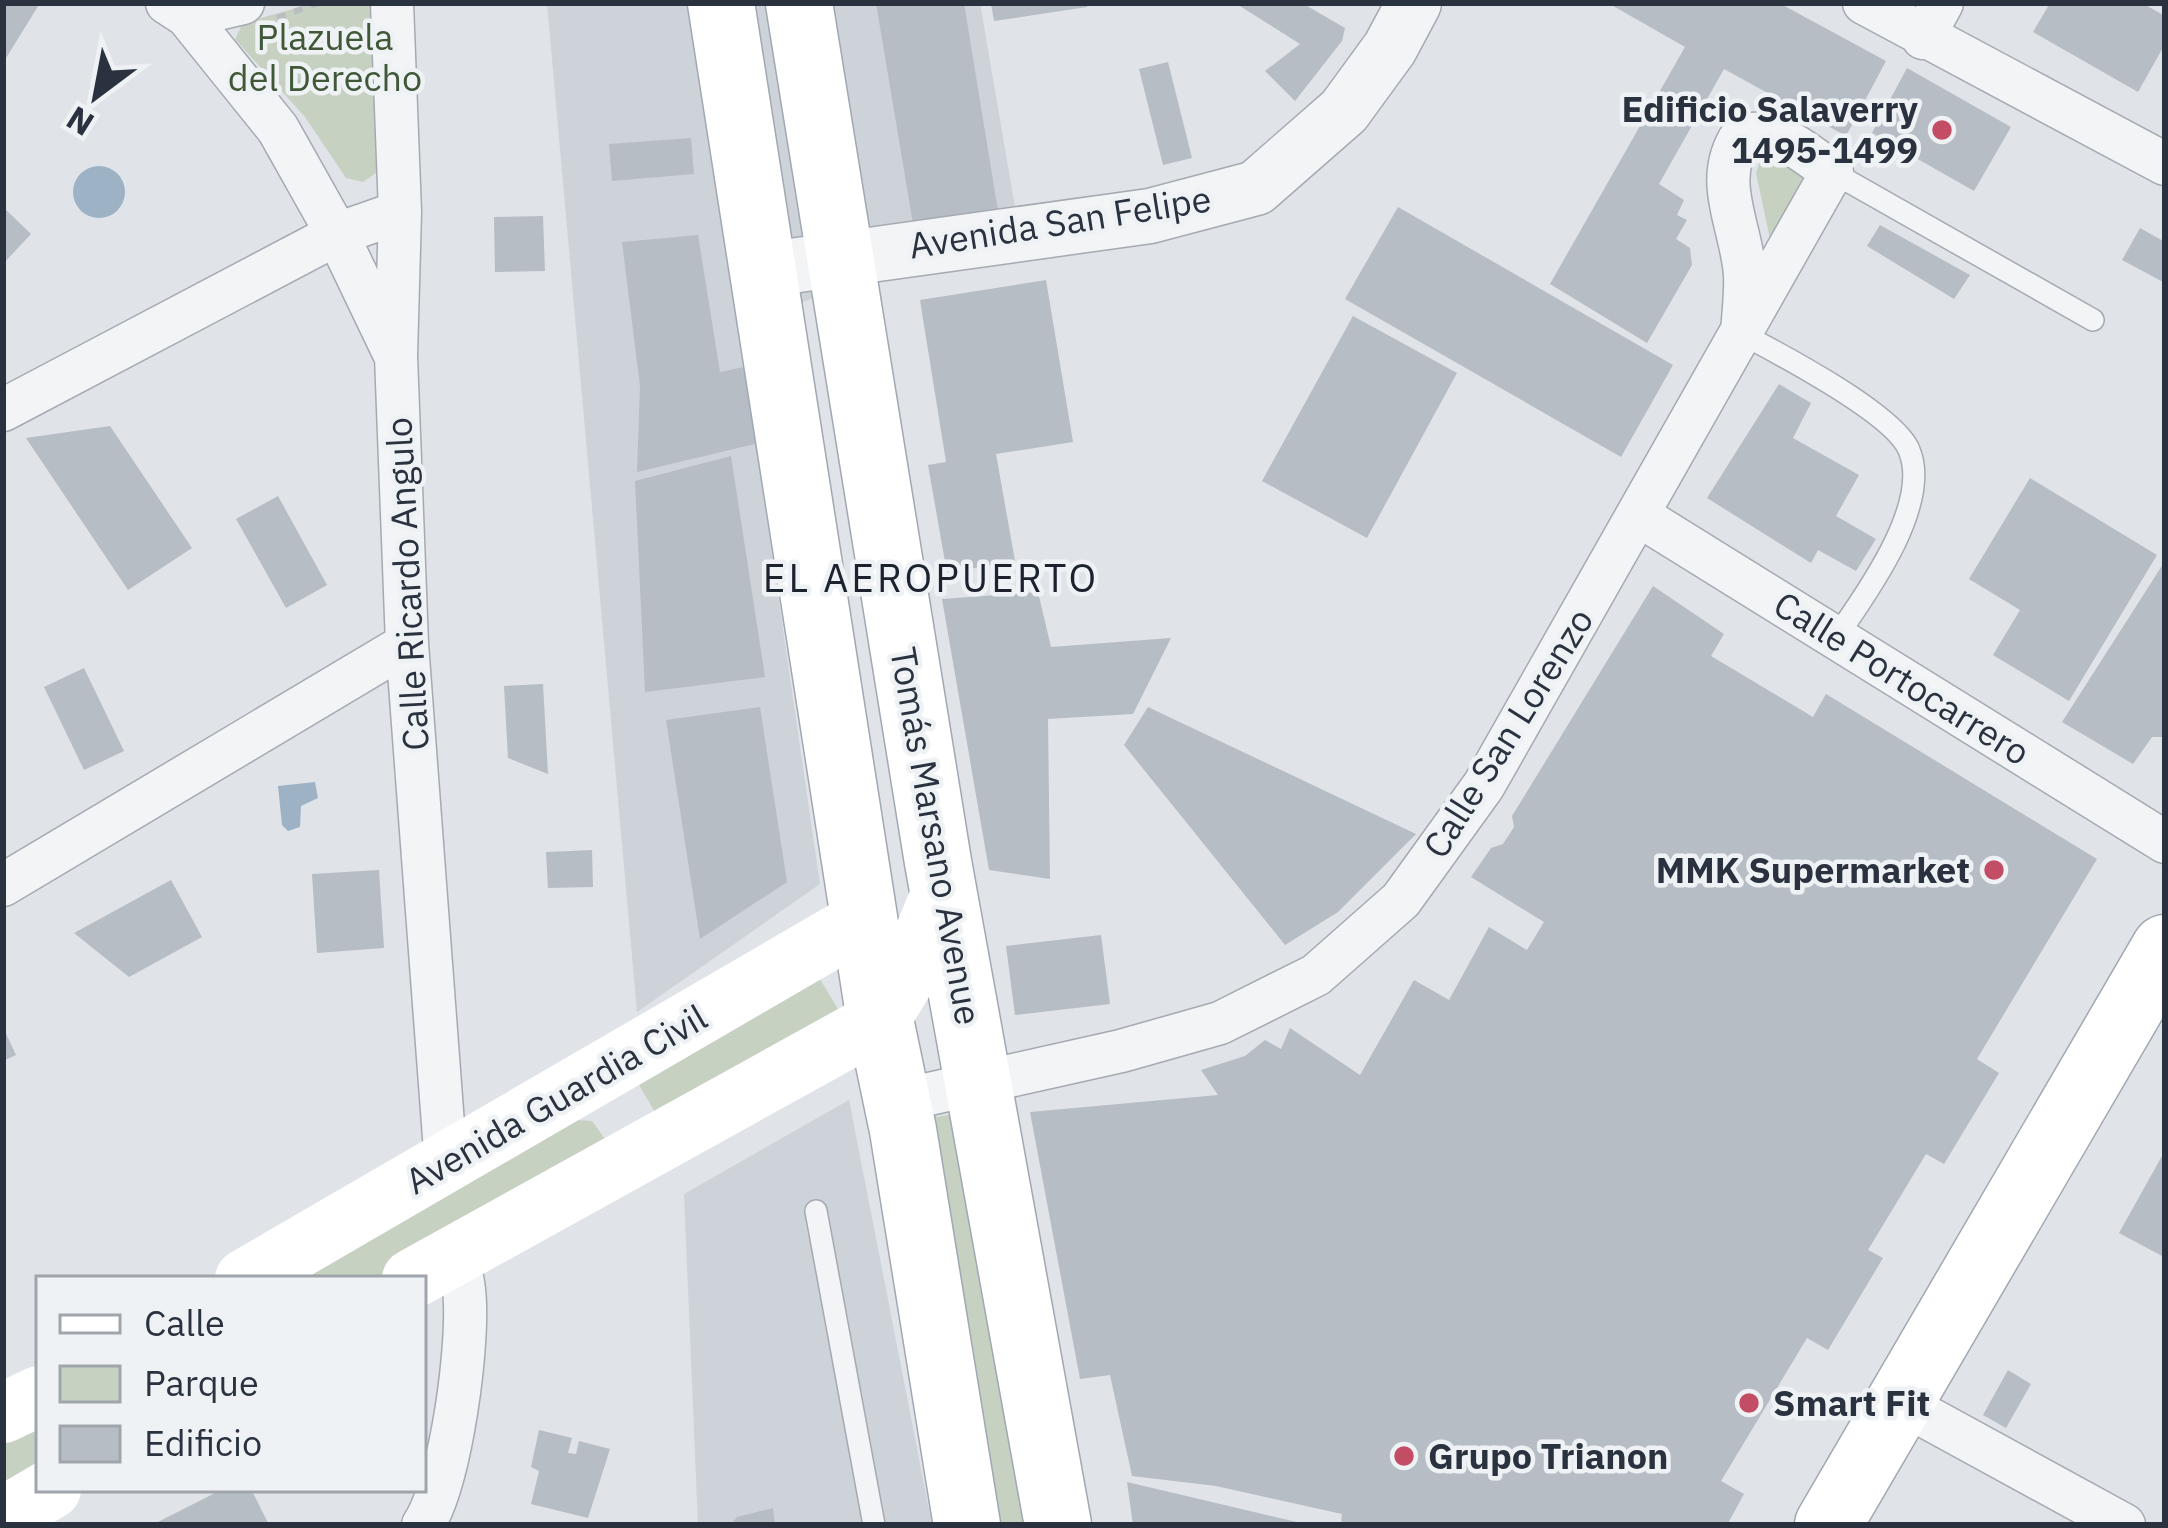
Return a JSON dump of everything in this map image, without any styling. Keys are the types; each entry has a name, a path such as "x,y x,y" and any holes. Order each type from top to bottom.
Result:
{"main road":[{"path":"721,3 880,1020 898,1101 967,1525"},
{"name":"Tomás Marsano Avenue","path":"799,3 943,889 1058,1525"},
{"path":"434,1266 880,1020 909,972 943,889"},
{"name":"Avenida Guardia Civil","path":"250,1276 865,919"},
{"path":"1828,1525 2165,948"},
{"path":"549,1103 590,1094 622,1111 630,1135 608,1170"},
{"path":"3,1413 36,1397"},
{"path":"3,1517 46,1492"}],"street":[{"path":"177,9 243,3"},
{"name":"Calle Ricardo Angulo","path":"392,3 400,212 396,356 407,644 446,1164"},
{"name":"Avenida San Felipe","path":"762,270 1150,216 1256,188 1344,110 1390,48 1414,3"},
{"path":"1864,3 1932,20 2165,164"},
{"path":"177,9 278,129 337,234 396,356"},
{"name":"Calle San Lorenzo","path":"898,1101 1121,1051 1220,1023 1316,975 1401,900 1484,785 1742,334 1832,172 1790,142 1762,131 1742,135 1730,152 1728,198 1745,275 1742,334"},
{"path":"3,410 337,234 400,212"},
{"name":"Calle Portocarrero","path":"1638,515 2165,842"},
{"path":"3,885 407,644"},
{"path":"423,1525 436,1506 462,1374 465,1292 434,1266"},
{"path":"1900,1403 2124,1525"}],"lane":[{"path":"1832,172 2093,320"},
{"path":"1742,334 1874,414 1899,432 1911,454 1911,500 1900,530 1837,637"},
{"path":"816,1211 874,1525"}],"path":[{"path":"284,89 308,74"}],"shaded area":[{"path":"547,3 980,3 1017,219 739,327 820,884 637,1012"},
{"path":"849,1100 932,1525 698,1525 684,1194"}],"green space":[{"name":"Plazuela del Derecho","path":"314,3 380,3 379,171 363,182 346,178 305,117 235,39 243,23"},
{"path":"1764,150 1806,176 1770,239 1756,173"},
{"path":"820,979 839,1011 658,1117 639,1085"},
{"path":"966,1112 1037,1525 1000,1525 924,1119"},
{"path":"576,1120 592,1121 605,1139 594,1157 382,1276 295,1276"},
{"path":"36,1424 36,1480 3,1499 3,1443"}],"water":[{"path":"99,166 118,173 125,192 118,211 99,218 80,211 73,192 80,173"},
{"path":"315,782 318,798 301,806 300,827 288,831 282,825 278,786"}],"building":[{"path":"3,3 40,3 3,63"},
{"path":"876,3 964,3 998,211 913,224"},
{"path":"991,3 1086,3 1087,7 994,21"},
{"path":"1235,3 1302,3 1345,28 1342,41 1295,101 1265,71 1300,44"},
{"path":"1608,3 1779,3 1886,61 1846,136 1724,69 1659,184 1684,200 1677,215 1687,220 1676,239 1690,248 1692,265 1647,343 1550,284 1685,47"},
{"path":"2050,3 2142,3 2165,16 2165,44 2138,92 2033,32"},
{"path":"1168,62 1192,158 1163,165 1139,69"},
{"name":"Edificio Salaverry 1495-1499","path":"1907,68 2011,127 1974,191 1872,133"},
{"path":"691,138 694,174 612,181 609,144"},
{"path":"3,207 31,234 3,264"},
{"path":"1398,207 1673,365 1621,457 1345,299"},
{"path":"543,216 545,271 495,272 494,217"},
{"path":"1880,225 1970,275 1954,299 1867,246"},
{"path":"2140,228 2165,242 2165,283 2122,260"},
{"path":"698,235 720,372 744,367 759,443 637,472 640,386 622,242"},
{"path":"1046,280 1073,442 996,454 1015,561 947,573 928,465 946,462 920,300"},
{"path":"1353,316 1457,373 1367,538 1262,481"},
{"path":"1779,384 1811,403 1793,438 1859,475 1836,516 1876,539 1856,571 1818,550 1811,563 1707,498"},
{"path":"110,426 192,548 128,590 26,438"},
{"path":"731,456 765,677 645,692 635,481"},
{"path":"2030,478 2157,555 2069,701 1993,655 2020,610 1969,579"},
{"path":"278,496 327,585 286,608 236,519"},
{"path":"2165,561 2165,737 2152,737 2133,764 2062,722"},
{"path":"1653,586 1724,634 1711,656 1813,717 1826,694 2097,859 1977,1059 1999,1073 1944,1164 1926,1154 1868,1250 1883,1258 1828,1350 1807,1338 1721,1481 1744,1494 1727,1525 1348,1525 1341,1521 1342,1514 1216,1486 1132,1476 1110,1375 1080,1379 1030,1112 1218,1095 1201,1070 1245,1056 1265,1040 1281,1049 1290,1028 1360,1075 1414,980 1449,1000 1489,927 1527,950 1544,922 1471,877 1491,848 1503,844 1514,827 1512,816"},
{"path":"1038,592 1051,647 1171,638 1133,714 1048,719 1050,879 989,870 942,599"},
{"path":"84,668 124,751 84,770 44,687"},
{"path":"543,684 548,774 508,758 504,686"},
{"path":"760,707 787,882 700,939 666,720"},
{"path":"1148,707 1416,834 1338,912 1285,945 1124,745"},
{"path":"592,850 593,887 548,888 546,852"},
{"path":"379,870 384,948 317,953 312,874"},
{"path":"171,880 202,937 129,977 74,933"},
{"path":"1101,935 1110,1004 1015,1015 1006,946"},
{"path":"3,1027 16,1055 3,1061"},
{"path":"2162,1156 2165,1158 2162,1256 2119,1233"},
{"path":"2008,1370 2031,1384 2006,1428 1983,1415"},
{"path":"539,1430 572,1438 568,1453 576,1454 579,1441 610,1449 588,1518 531,1504 539,1471 531,1467"},
{"path":"1127,1482 1301,1523 1301,1525 1133,1525"},
{"path":"217,1492 252,1492 269,1525 152,1525"},
{"path":"773,1508 775,1525 731,1525 737,1517"}],"place":[{"name":"Edificio Salaverry 1495-1499","path":"1942,130"},
{"name":"MMK Supermarket","path":"1994,870"},
{"name":"Smart Fit","path":"1749,1403"},
{"name":"Grupo Trianon","path":"1404,1456"}],"district":[{"name":"EL AEROPUERTO","path":"931,578"}]}
